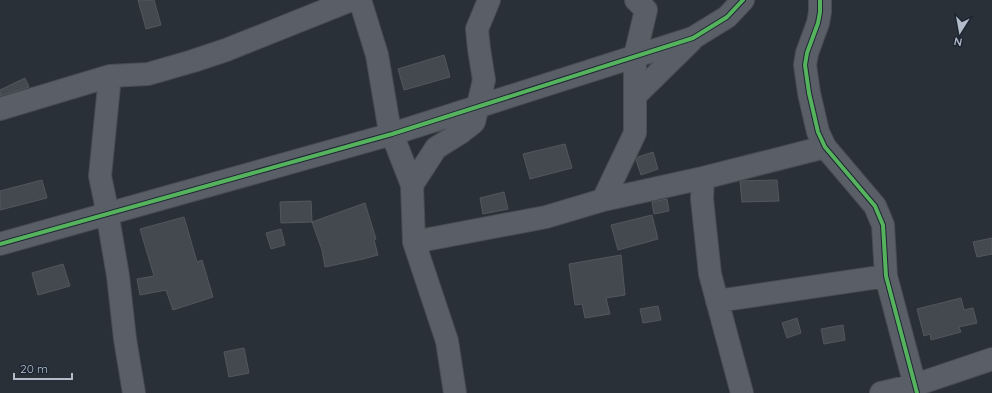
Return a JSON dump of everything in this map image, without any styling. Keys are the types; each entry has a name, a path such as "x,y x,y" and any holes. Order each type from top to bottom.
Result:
{"street":[{"path":"0,109 110,76 148,74 226,50 350,0"},
{"path":"360,0 378,55 389,126 412,185 414,242 447,341 455,393"},
{"path":"412,185 436,148 474,122 484,80 477,29 490,0"},
{"path":"603,200 634,133 635,56 646,10 636,0"},
{"path":"634,96 693,38 727,17 743,0"},
{"path":"820,0 818,23 807,53 805,65 809,93 818,132 824,147 875,206 883,225 886,276 916,389"},
{"path":"0,244 392,134 693,38"},
{"path":"110,76 100,176 118,276 125,338 134,393"},
{"path":"414,242 546,217 603,200 703,178 824,147"},
{"path":"703,178 702,199 710,274 742,393"},
{"path":"717,301 886,276"},
{"path":"881,393 916,389 992,360"}],"building":[{"path":"138,0 154,0 161,25 146,29"},
{"path":"444,55 450,77 404,90 398,69"},
{"path":"25,78 29,87 0,96 0,90"},
{"path":"565,144 572,168 530,179 523,154"},
{"path":"653,152 658,169 641,175 636,160 638,157"},
{"path":"42,180 47,198 0,210 0,191"},
{"path":"777,180 779,201 742,202 740,181"},
{"path":"504,192 508,209 483,214 480,198"},
{"path":"667,199 669,211 654,214 652,202"},
{"path":"311,201 312,222 281,223 280,202"},
{"path":"365,203 376,239 374,240 378,255 325,267 322,250 312,222"},
{"path":"652,215 658,239 618,250 611,225"},
{"path":"184,217 197,262 202,260 213,297 173,310 166,290 140,295 137,279 154,276 140,229"},
{"path":"281,229 285,245 271,249 266,233"},
{"path":"992,238 992,254 977,257 973,242"},
{"path":"621,255 625,295 606,298 610,314 585,318 582,304 575,305 569,264"},
{"path":"63,264 70,286 38,295 32,273"},
{"path":"961,298 964,310 973,308 977,323 959,327 961,332 931,340 930,334 924,336 917,309"},
{"path":"658,306 661,320 643,323 640,309"},
{"path":"797,318 801,333 787,338 782,323"},
{"path":"843,325 845,340 824,344 821,329"},
{"path":"244,348 249,373 229,377 224,352"}],"cycle path":[{"path":"0,244 392,134 693,38 727,17 743,0"},
{"path":"820,0 818,23 807,53 805,65 809,93 818,132 825,147 875,206 883,225 886,276 917,393"}]}
